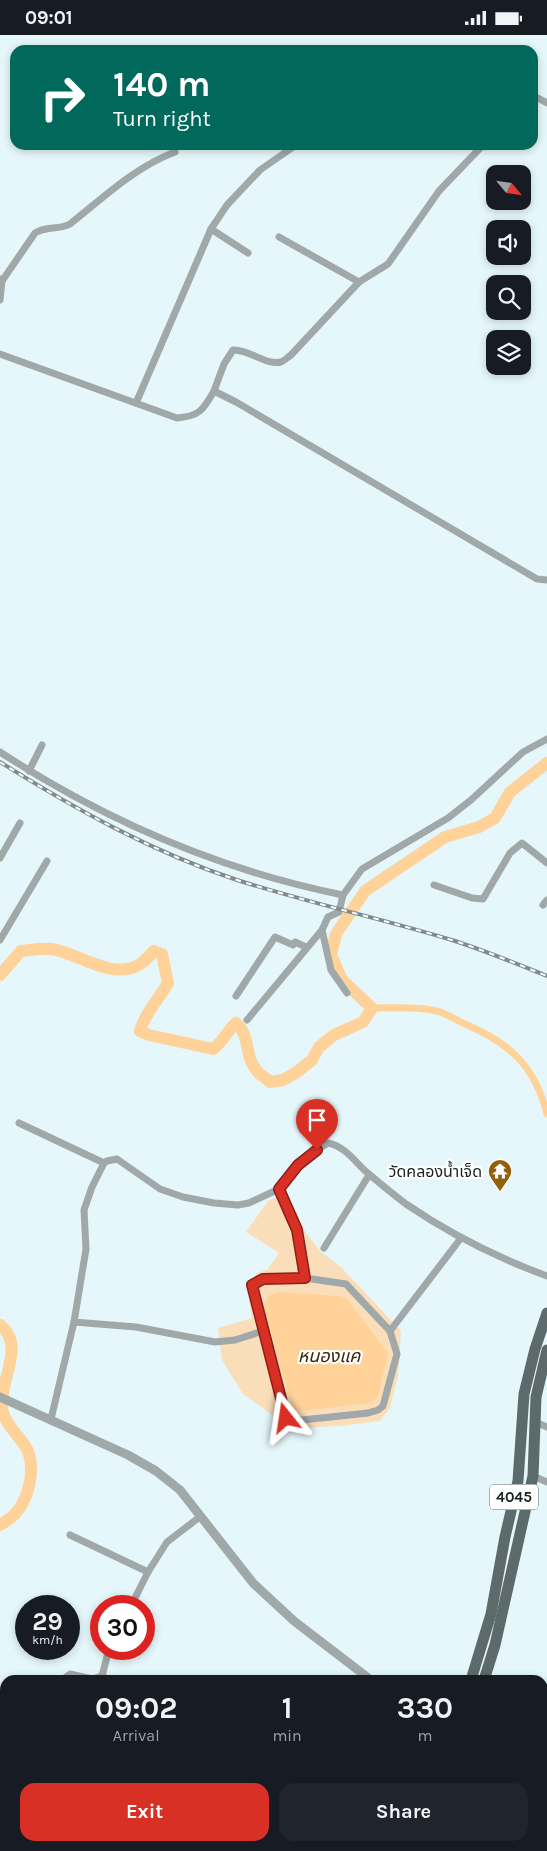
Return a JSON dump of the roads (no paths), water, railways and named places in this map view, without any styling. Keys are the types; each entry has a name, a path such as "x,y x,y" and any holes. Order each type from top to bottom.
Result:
{"main road":[{"name":"4045","path":"473,1675 491,1614 505,1537 518,1481 524,1394 535,1349 547,1313"},
{"name":"4045","path":"486,1675 495,1645 533,1476 536,1397 547,1350"}],"street":[{"path":"136,403 211,229 227,205 260,170 289,150"},
{"path":"0,354 177,418 193,417 201,410 214,391 224,364 233,351 240,350 272,362 282,362 291,355 359,281 388,264 439,191 478,150"},
{"path":"0,300 1,280 35,233 40,230 61,228 70,224 144,167 159,158 175,152"},
{"path":"211,229 248,253"},
{"path":"279,237 359,281"},
{"path":"214,391 245,407 537,579 547,581"},
{"path":"247,1020 322,930 328,917 338,912 343,895 362,869 448,818 471,800 523,752 547,739"},
{"path":"29,771 42,745"},
{"path":"0,752 29,771 100,810 184,849 263,876 306,888 343,895"},
{"path":"0,858 20,823"},
{"path":"434,885 472,898 483,899 510,853 522,843 547,863"},
{"path":"0,941 47,861"},
{"path":"322,930 331,970 347,993"},
{"path":"236,996 275,937 293,945 295,941 306,947"},
{"path":"19,1123 104,1163"},
{"path":"51,1419 74,1322 86,1249 84,1210 92,1187 104,1163 107,1161 117,1159 160,1189 183,1197 214,1203 244,1204 279,1189 306,1157 328,1143 336,1145 343,1149 369,1175 406,1204 461,1238 547,1275"},
{"path":"324,1247 369,1175"},
{"path":"279,1189 297,1230 305,1278"},
{"path":"390,1331 461,1238"},
{"path":"305,1278 346,1284 390,1331 397,1354 383,1405 378,1410 368,1413 302,1420 286,1418 262,1331 252,1285 263,1279 305,1278"},
{"path":"74,1322 136,1327 215,1342 235,1340 262,1331"},
{"path":"0,1397 128,1455 156,1471 180,1490 253,1583 294,1621 364,1675"},
{"path":"535,1422 547,1427"},
{"path":"533,1476 547,1482"},
{"path":"136,1595 148,1572 167,1542 201,1516"},
{"path":"70,1535 148,1572"},
{"path":"106,1675 108,1660"}],"water":[{"name":"หนองแค","path":"279,1292 339,1296 347,1299 388,1353 378,1396 370,1403 302,1411 293,1410 264,1306 268,1296"}],"waterway":[{"path":"0,975 21,951 52,949 96,965 118,970 139,965 154,951 162,954 168,983 149,1012 140,1031 149,1035 213,1049 236,1023 244,1034 250,1059 257,1071 270,1082 283,1080 312,1060 319,1047 334,1035 363,1022 372,1008 342,980 331,955 336,934 365,891 445,837 479,827 495,818 510,792 547,763"},
{"path":"372,1008 413,1008 437,1011 495,1039 508,1048 528,1069 542,1097 547,1114"},
{"path":"0,1325 7,1333 12,1353 2,1396 3,1413 27,1449 31,1465 30,1483 20,1508 0,1525"}],"railway":[{"path":"0,762 86,813 144,843 205,869 319,904 455,941 547,976"}],"place":[{"name":"วัดคลองน้ำเจ็ด","path":"500,1192"}]}
